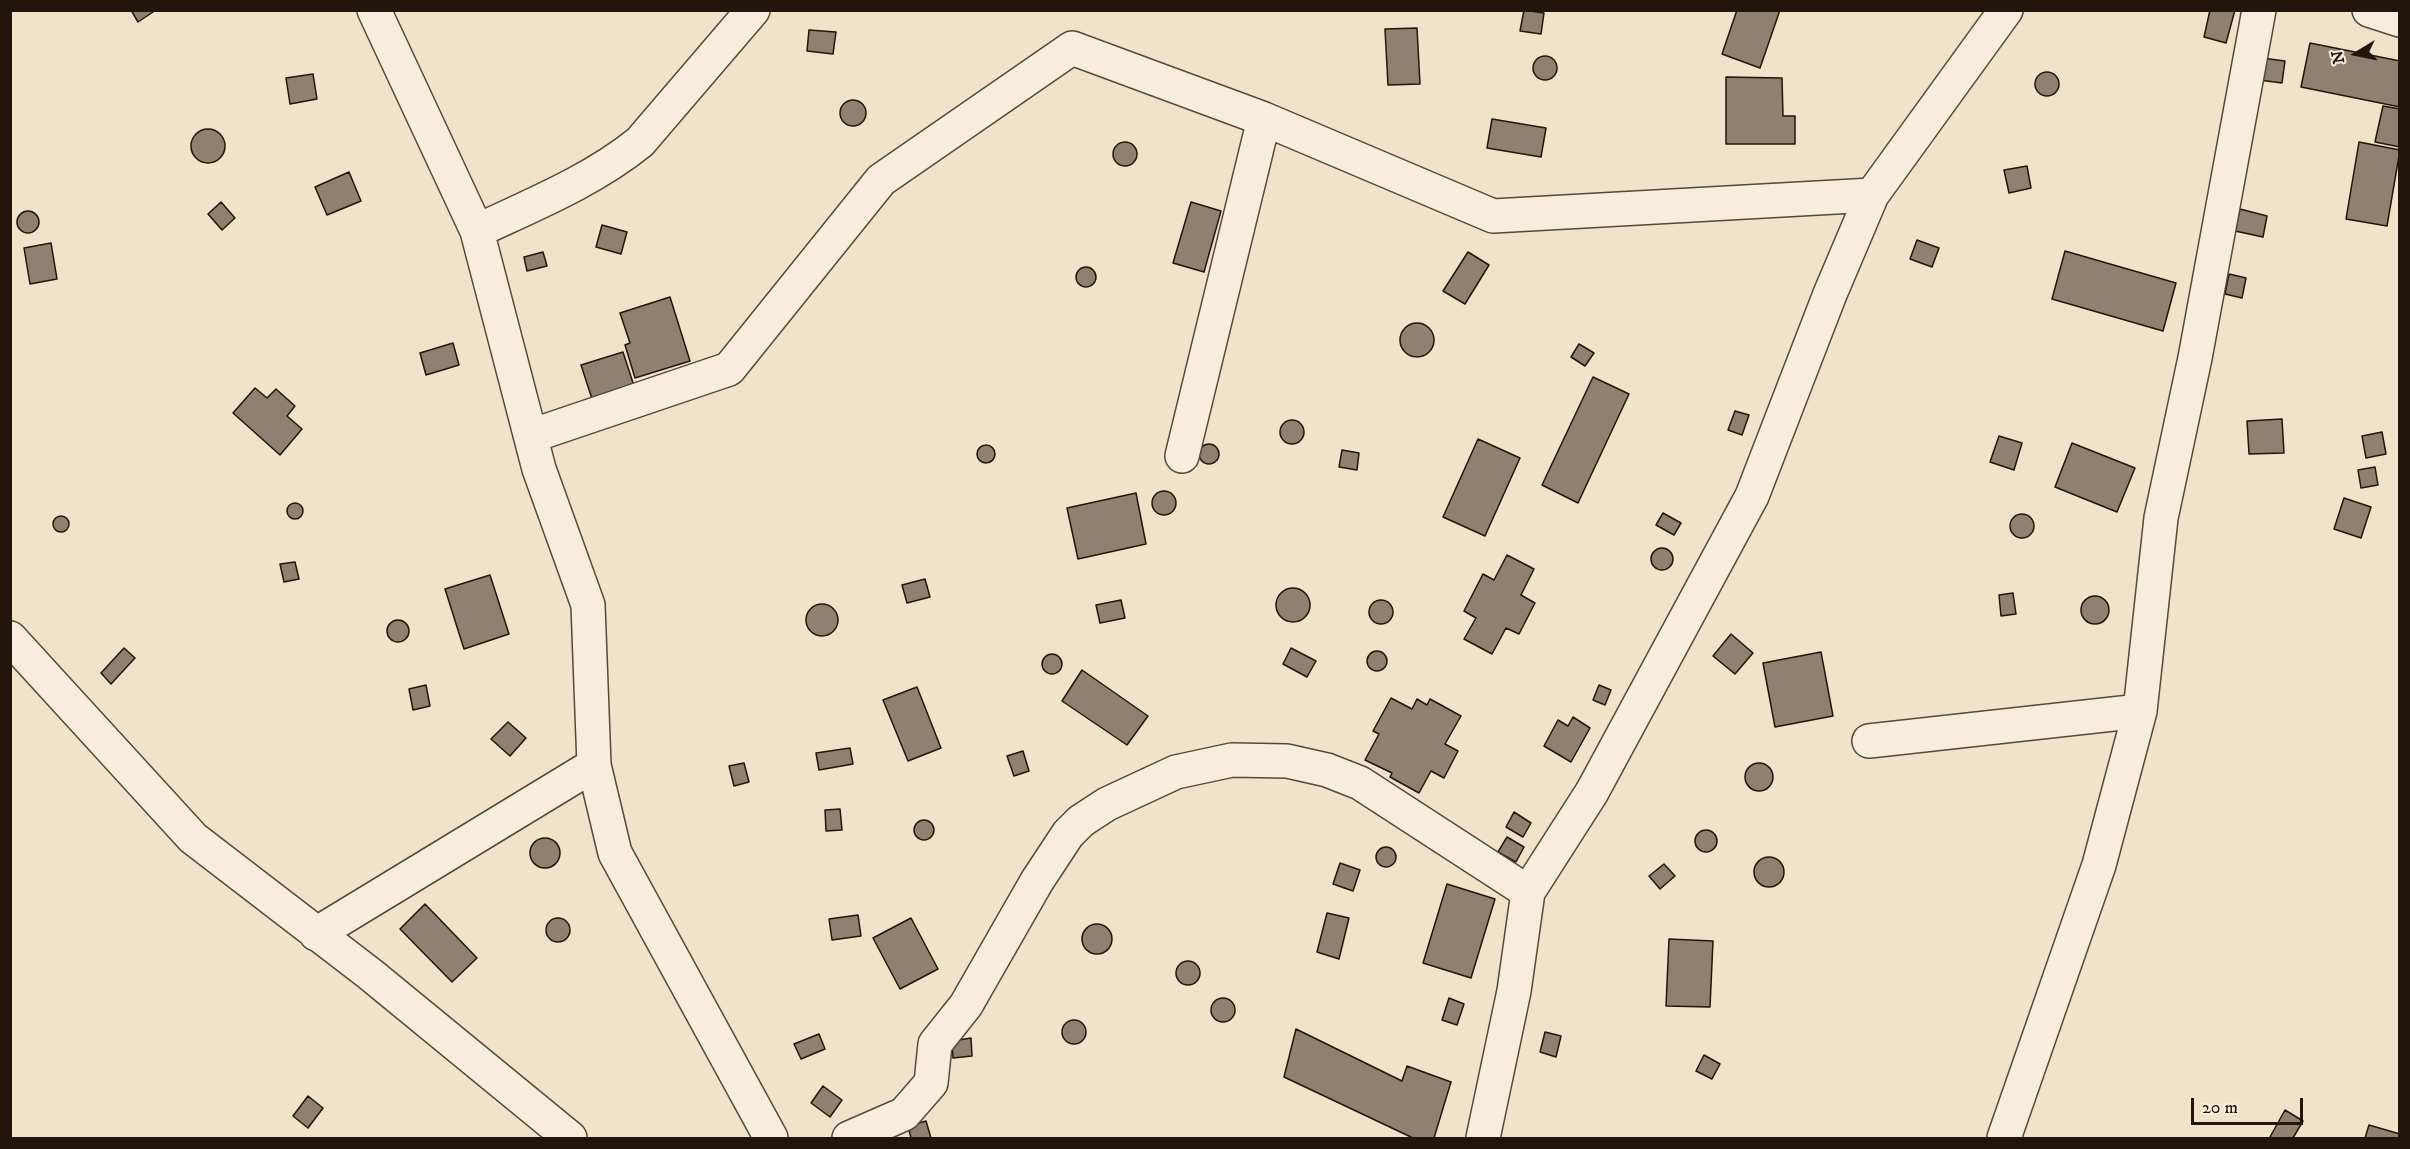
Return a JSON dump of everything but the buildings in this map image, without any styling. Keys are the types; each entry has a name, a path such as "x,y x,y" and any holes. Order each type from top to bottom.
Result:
{"street":[{"path":"374,10 477,231 539,469 588,605 594,765 615,853 771,1138"},
{"path":"477,231 621,158 640,142 753,10"},
{"path":"1483,1138 1514,992 1528,892 1592,792 1752,496 1830,294 1872,195 2006,10"},
{"path":"2004,1138 2099,865 2140,711 2161,518 2197,346 2259,10"},
{"path":"2369,10 2400,20"},
{"path":"531,436 729,369 881,180 1072,48 1264,119 1493,216 1872,195"},
{"path":"1182,456 1264,119"},
{"path":"10,638 193,838 370,975 570,1138"},
{"path":"1869,741 2140,711"},
{"path":"849,1138 904,1114 931,1083 935,1044 966,1005 1037,880 1068,834 1081,820 1107,804 1176,772 1232,760 1287,761 1327,770 1360,783 1528,892"},
{"path":"316,934 594,765"}]}
